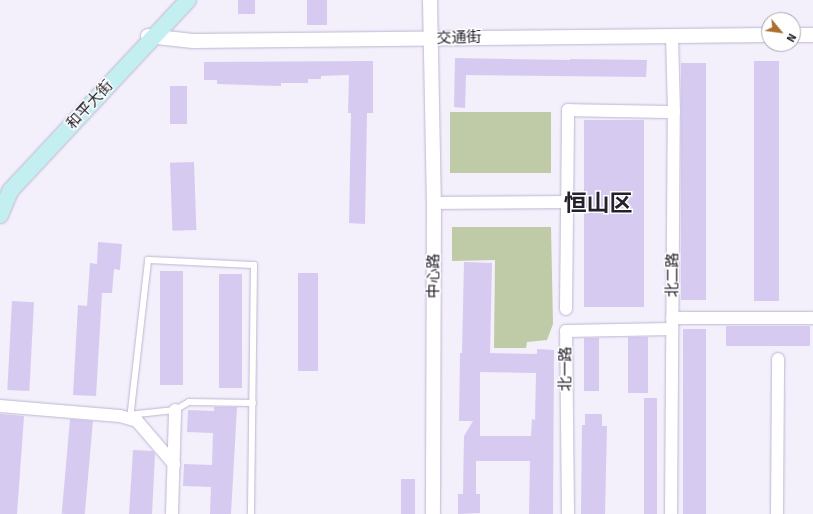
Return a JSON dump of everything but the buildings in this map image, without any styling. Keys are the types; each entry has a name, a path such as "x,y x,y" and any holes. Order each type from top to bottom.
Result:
{"main road":[{"name":"和平大街","path":"0,215 10,191 182,0"},
{"name":"和平大街","path":"0,195 151,36 188,0"}],"street":[{"name":"中心路","path":"430,0 434,203 433,514"},
{"path":"801,35 813,34"},
{"name":"交通街","path":"151,36 193,41 761,35"},
{"name":"北二路","path":"671,514 674,112 672,36"},
{"path":"566,309 568,110 674,112"},
{"path":"434,203 567,202"},
{"path":"672,324 813,318"},
{"name":"北一路","path":"568,514 566,331 672,324"},
{"path":"777,514 778,359"},
{"path":"0,406 127,416 137,421 174,464"},
{"path":"172,514 175,410"}],"lane":[{"path":"251,514 253,403 254,265 148,260 127,416 175,410 189,402 253,403"}],"green space":[{"path":"450,112 551,112 551,173 450,173"},
{"path":"452,227 551,227 553,324 547,340 527,342 526,348 494,348 495,260 452,261"}],"district":[{"name":"恒山区","path":"598,204"}]}
